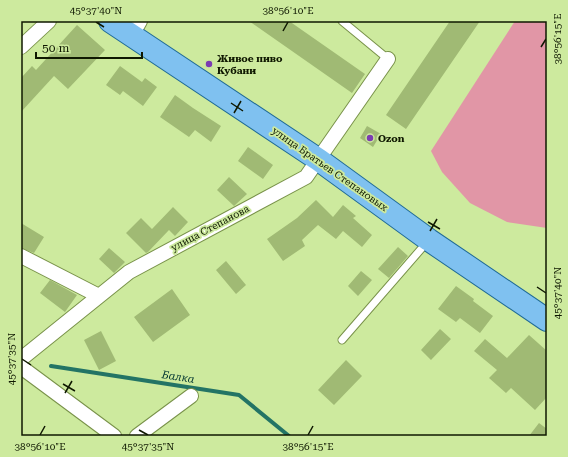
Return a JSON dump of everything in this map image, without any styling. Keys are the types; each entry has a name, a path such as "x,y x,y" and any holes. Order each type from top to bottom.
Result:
{"main road":[{"name":"улица Братьев Степановых","path":"110,21 136,28 429,240 547,320"}],"street":[{"path":"21,47 49,21"},
{"name":"улица Степанова","path":"21,359 129,272 306,177 388,59"},
{"path":"21,256 99,296"},
{"path":"21,368 114,436"},
{"path":"137,436 191,396"}],"lane":[{"path":"342,21 388,59"},
{"path":"342,340 429,240"}],"shaded area":[{"path":"515,21 547,21 547,228 507,222 470,203 442,172 431,151"}],"building":[{"path":"249,21 289,21 365,74 352,93"},
{"path":"450,21 480,21 406,129 386,115"},
{"path":"77,25 105,50 68,89 54,76 21,112 21,78 32,66 36,70"},
{"path":"120,66 142,82 145,78 157,87 143,106 123,91 120,95 106,85"},
{"path":"175,95 221,126 211,142 195,130 189,137 160,117"},
{"path":"367,126 381,134 373,147 360,138"},
{"path":"248,147 273,165 263,179 238,161"},
{"path":"229,177 247,194 234,206 217,190"},
{"path":"316,200 333,217 343,205 356,216 353,218 372,235 362,247 343,231 336,239 318,225 302,240 305,246 283,261 267,239 297,218"},
{"path":"173,207 188,222 175,236 169,230 148,252 146,253 126,233 141,218 152,229"},
{"path":"21,223 44,237 34,253 21,248"},
{"path":"398,247 408,256 389,278 378,269"},
{"path":"109,248 125,262 114,273 99,259"},
{"path":"226,261 246,285 236,294 216,270"},
{"path":"361,271 372,280 358,296 348,286"},
{"path":"50,280 77,295 65,312 40,293"},
{"path":"456,286 474,299 473,301 493,316 480,333 460,318 456,322 438,309"},
{"path":"172,289 190,315 153,342 134,317"},
{"path":"440,329 451,339 431,360 421,350"},
{"path":"101,331 116,361 99,370 84,340"},
{"path":"529,335 547,351 547,397 535,410 511,388 506,393 489,378 497,370 474,351 485,339 507,358"},
{"path":"346,360 362,376 334,405 318,390"},
{"path":"539,423 547,429 547,436 529,436"}],"waterway":[{"name":"Балка","path":"51,366 239,395 289,436"}],"place":[{"name":"Живое пиво Кубани","path":"209,64"},
{"name":"Ozon","path":"370,138"}]}
